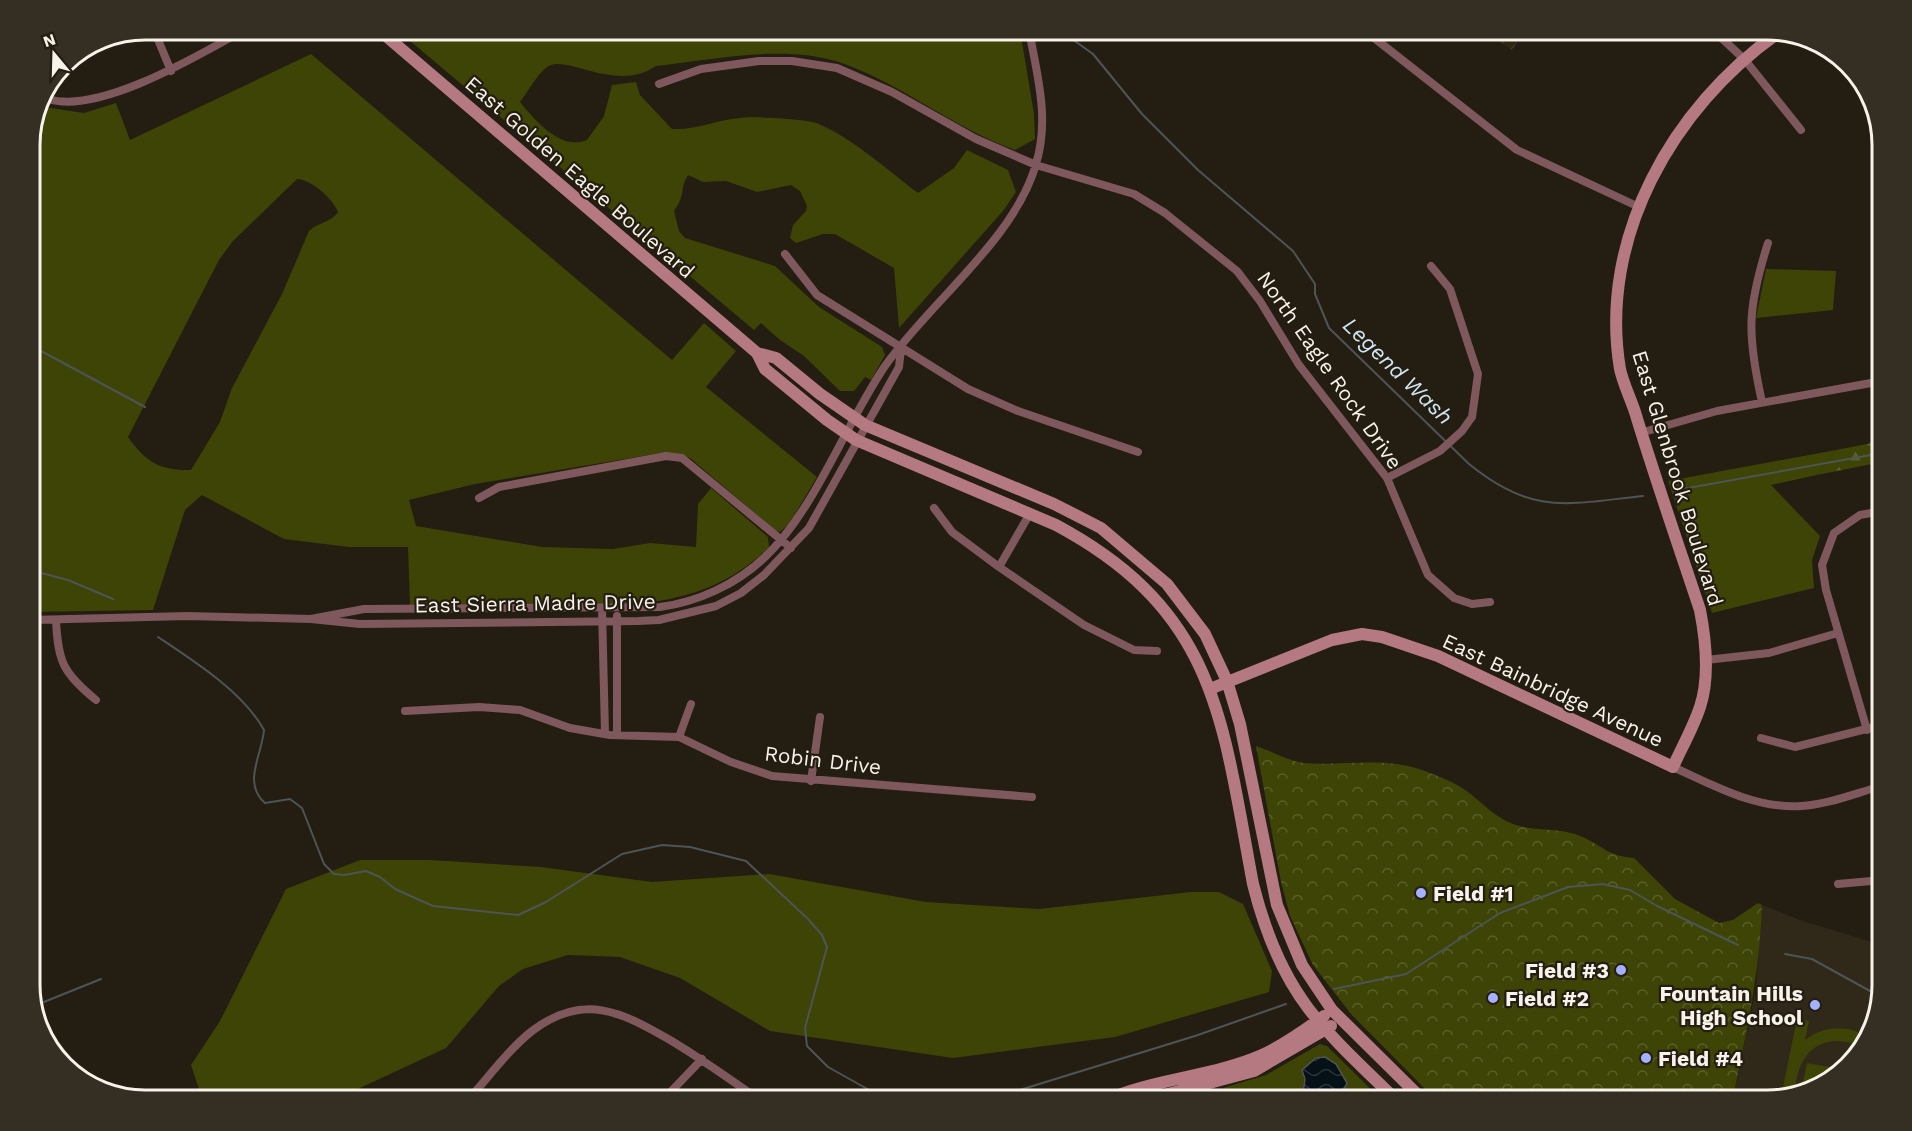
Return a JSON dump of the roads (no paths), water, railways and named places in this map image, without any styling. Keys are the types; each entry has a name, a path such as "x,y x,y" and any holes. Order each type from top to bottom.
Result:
{"street":[{"path":"158,40 171,71"},
{"path":"51,100 58,102 92,98 171,71 226,40"},
{"name":"East Golden Eagle Boulevard","path":"391,40 757,353 765,369 826,420 851,436 1056,525 1083,539 1132,575 1155,598 1184,635 1210,688 1226,746 1260,913 1281,965 1322,1024 1386,1090"},
{"path":"851,436 899,367 901,349 923,319 977,260 1014,210 1036,165 1043,130 1044,105 1031,40"},
{"path":"1377,40 1517,150 1639,207"},
{"path":"1724,40 1745,60 1801,130"},
{"name":"East Glenbrook Boulevard","path":"1673,767 1700,707 1706,660 1700,610 1621,372 1615,324 1616,292 1639,207 1660,161 1688,120 1745,60 1769,40"},
{"name":"North Eagle Rock Drive","path":"659,84 701,69 759,61 792,61 837,68 892,92 976,139 1036,165 1134,194 1165,213 1237,271 1260,301 1299,365 1387,478 1428,575 1455,598 1472,604 1490,602"},
{"path":"1762,402 1749,327 1755,286 1768,243"},
{"path":"785,254 817,295 968,389 1138,452"},
{"path":"1387,478 1440,451 1462,431 1472,417 1478,374 1450,289 1431,266"},
{"name":"East Golden Eagle Boulevard","path":"757,353 776,358 860,422 1054,504 1101,528 1145,562 1187,607 1205,634 1227,681 1240,724 1277,905 1302,965 1337,1014 1413,1090"},
{"path":"1640,434 1717,411 1871,383"},
{"name":"East Sierra Madre Drive","path":"311,619 364,609 617,608 679,605 707,594 754,567 795,520 851,436"},
{"name":"East Sierra Madre Drive","path":"41,620 120,617 311,619 360,624 659,620 716,606 741,593 764,575 809,528 851,436"},
{"path":"479,498 499,487 666,456 682,458 694,465 790,548"},
{"path":"934,508 952,532 999,567 1112,641 1134,650 1157,651"},
{"path":"999,567 1029,515 1047,510 1101,528"},
{"path":"1867,730 1838,633 1822,565 1834,533 1860,515 1871,513"},
{"path":"602,608 605,734"},
{"path":"617,608 617,735"},
{"path":"56,620 58,651 64,669 96,700"},
{"path":"1706,660 1769,653 1838,633"},
{"name":"East Bainbridge Avenue","path":"1210,688 1332,640 1362,634 1382,637 1438,656 1737,796 1767,803 1801,806 1872,789"},
{"path":"679,737 691,704"},
{"name":"Robin Drive","path":"405,711 479,707 520,710 570,728 605,734 679,737 731,762 772,776 811,781 1032,797"},
{"path":"811,781 820,717"},
{"path":"1761,738 1795,747 1872,728"},
{"path":"1838,884 1872,881"},
{"path":"477,1090 531,1032 550,1019 589,1008 618,1012 633,1018 702,1059 746,1090"},
{"path":"1183,1090 1254,1071 1337,1014"},
{"path":"1132,1090 1231,1066 1262,1055 1322,1024"},
{"path":"672,1090 702,1059"}],"water":[{"path":"1325,1057 1336,1064 1347,1083 1344,1090 1304,1090 1305,1079 1302,1070 1316,1058"}],"waterway":[{"name":"Legend Wash","path":"1073,40 1093,54 1142,114 1198,170 1293,251 1315,284 1315,294 1329,328 1469,464 1492,481 1512,492 1532,499 1571,503 1643,496"},
{"path":"41,351 145,407"},
{"name":"Legend Wash","path":"1677,490 1871,455"},
{"path":"41,573 68,580 113,599"},
{"path":"158,637 217,678 255,716 264,730 254,778 258,795 265,803 290,799 302,808 324,864 334,874 344,875 366,871 380,877 395,889 433,906 518,915 546,902 622,854 662,845 690,847 746,861 808,919 822,935 827,947 805,1028 807,1046 828,1067 869,1090"},
{"path":"1334,989 1406,974 1500,913 1568,887 1603,884 1630,890 1657,906 1738,945"},
{"path":"1785,954 1812,959 1872,992"},
{"path":"43,1003 101,979"},
{"path":"1020,1090 1195,1036 1286,1004"}],"place":[{"name":"Field #1","path":"1421,893"},
{"name":"Field #3","path":"1621,970"},
{"name":"Field #2","path":"1493,998"},
{"name":"Fountain Hills High School","path":"1815,1005"},
{"name":"Field #4","path":"1646,1058"}]}
